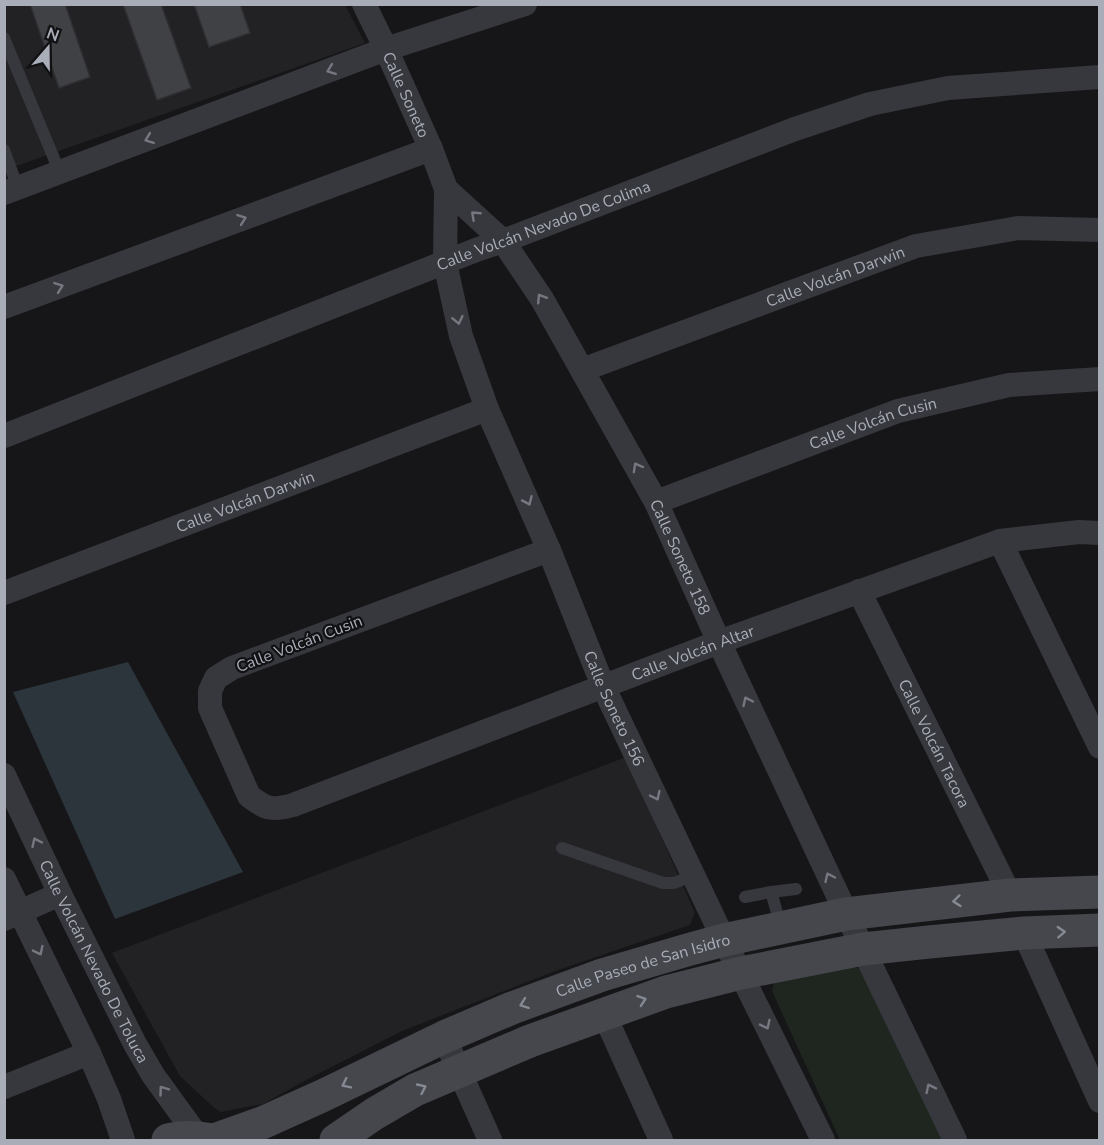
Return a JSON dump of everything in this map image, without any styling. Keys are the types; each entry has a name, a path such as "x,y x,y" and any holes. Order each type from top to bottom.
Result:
{"main road":[{"name":"Calle Paseo de San Isidro","path":"198,1140 262,1123 444,1037 512,1008 602,975 724,940 846,914 1010,895 1100,892"},
{"name":"Calle Paseo de San Isidro","path":"336,1140 415,1090 530,1041 666,992 741,973 863,949 1024,933 1100,930"}],"street":[{"name":"Calle Soneto","path":"364,4 431,150 446,189 445,263"},
{"path":"11,190 386,49 525,4"},
{"name":"Calle Volcán Nevado De Colima","path":"4,436 445,263 795,129 870,104 948,88 1100,77"},
{"path":"4,307 431,150"},
{"name":"Calle Soneto","path":"446,189 503,241"},
{"name":"Calle Volcán Darwin","path":"582,370 916,246 1018,228 1100,230"},
{"name":"Calle Soneto 158","path":"503,241 542,299 656,502 863,949"},
{"name":"Calle Soneto 156","path":"445,263 461,336 487,409 549,550 603,686 724,940 823,1140"},
{"name":"Calle Volcán Cusin","path":"656,502 898,411 1009,385 1100,380"},
{"name":"Calle Volcán Darwin","path":"4,593 487,409"},
{"name":"Calle Volcán Altar","path":"293,805 719,642 1000,541 1079,532 1100,533"},
{"path":"1000,541 1100,747"},
{"name":"Calle Volcán Cusin","path":"293,805 278,809 262,806 249,796 210,708 210,691 216,678 232,668 549,550"},
{"name":"Calle Volcán Tacora","path":"860,591 1010,895"},
{"name":"Calle Volcán Nevado De Toluca","path":"4,775 60,894 153,1076 198,1140"},
{"path":"4,879 13,916 89,1053 109,1099 123,1140"},
{"path":"13,916 60,894"},
{"path":"1024,933 1100,1101"},
{"path":"863,949 955,1140"},
{"path":"604,1014 661,1140"},
{"path":"444,1037 490,1140"},
{"path":"4,1087 89,1053"}],"lane":[{"path":"4,38 60,172"},
{"path":"4,150 11,190"},
{"path":"562,848 663,883 674,883 694,875"},
{"path":"745,897 796,889"},
{"path":"771,892 781,928"}],"shaded area":[{"path":"4,5 345,5 365,43 5,170"},
{"path":"128,662 243,872 115,919 13,692"},
{"path":"626,757 695,913 690,925 555,971 402,1031 263,1104 220,1112 180,1076 112,953"},
{"path":"852,966 863,970 944,1140 840,1140 772,991 774,983 781,980"}],"building":[{"path":"30,4 65,4 90,77 59,88"},
{"path":"123,4 161,4 191,88 157,100"},
{"path":"194,4 240,4 250,33 209,47"}]}
